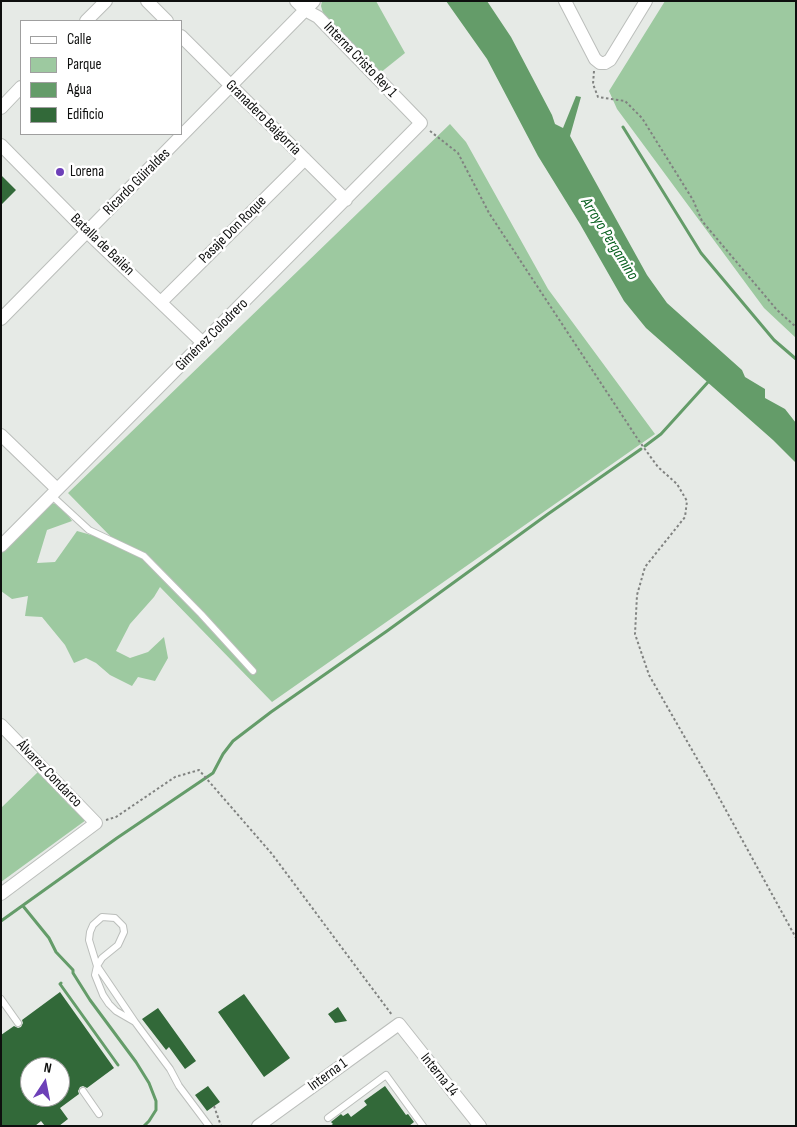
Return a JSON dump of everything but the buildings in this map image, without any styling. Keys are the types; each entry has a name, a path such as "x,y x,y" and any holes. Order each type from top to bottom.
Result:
{"street":[{"path":"87,20 106,1"},
{"path":"147,1 166,20"},
{"path":"565,1 595,59 605,63 610,60 646,1"},
{"name":"Ricardo Güiraldes","path":"1,319 231,86 305,4"},
{"name":"Interna Cristo Rey 1","path":"305,4 421,123"},
{"name":"Granadero Baigorria","path":"182,37 346,200"},
{"path":"1,108 20,88"},
{"name":"Giménez Colodrero","path":"1,546 421,123"},
{"name":"Batalla de Bailén","path":"1,145 203,344"},
{"name":"Pasaje Don Roque","path":"161,302 305,159"},
{"path":"1,435 54,492"},
{"name":"Álvarez Condarco","path":"1,725 96,822"},
{"path":"1,894 96,822"},
{"name":"Interna 1","path":"258,1126 399,1024"},
{"name":"Interna 14","path":"399,1024 480,1126"}],"lane":[{"path":"54,492 89,530 144,556 253,671"},
{"path":"135,1022 109,1004 102,995 95,975 97,966 102,958 122,938 123,926 115,918 102,917 92,926 90,940 97,966 170,1069 179,1086 209,1126"},
{"path":"1,999 18,1023"},
{"path":"328,1118 386,1076 423,1126"},
{"path":"83,1091 99,1114"}],"path":[{"path":"595,59 593,84 598,97 625,101 642,118 693,200 702,221 777,310 796,327"},
{"path":"421,123 435,137 458,153 489,213 521,262 639,441 658,467 677,484 687,501 685,517 645,567 637,595 635,634 649,676 711,783 796,938"},
{"path":"96,822 116,817 175,776 199,770 272,854 399,1024"},
{"path":"214,1106 221,1126"}],"green space":[{"path":"322,1 376,1 405,53 380,73 323,13"},
{"path":"665,1 796,1 796,338 764,308 617,109 609,91"},
{"path":"450,124 466,142 548,289 655,434 272,702 160,587 154,597 130,624 116,651 130,658 148,652 164,637 168,658 155,681 138,677 132,686 110,675 96,663 86,658 74,663 65,645 42,617 25,616 28,596 12,599 1,591 1,546 49,502 62,506 72,521 47,530 37,563 55,562 77,531 116,542 68,493"},
{"path":"39,771 86,820 1,882 1,808"}],"water":[{"name":"Arroyo Pergamino","path":"446,1 487,1 511,37 555,124 563,128 576,96 581,97 570,136 647,275 667,303 742,370 745,377 765,389 765,398 785,409 796,423 796,463 773,440 646,328 624,301 538,156 487,59"}],"waterway":[{"path":"623,127 701,253 774,340 796,359"},
{"path":"645,446 661,434 709,381"},
{"path":"1,921 117,838 213,773 223,754 233,741 271,712 641,449"},
{"path":"23,906 49,938 56,952 73,970 90,1000 136,1062 149,1083 156,1101 156,1110 144,1126"},
{"path":"61,983 118,1065"}],"place":[{"name":"Lorena","path":"60,172"}]}
